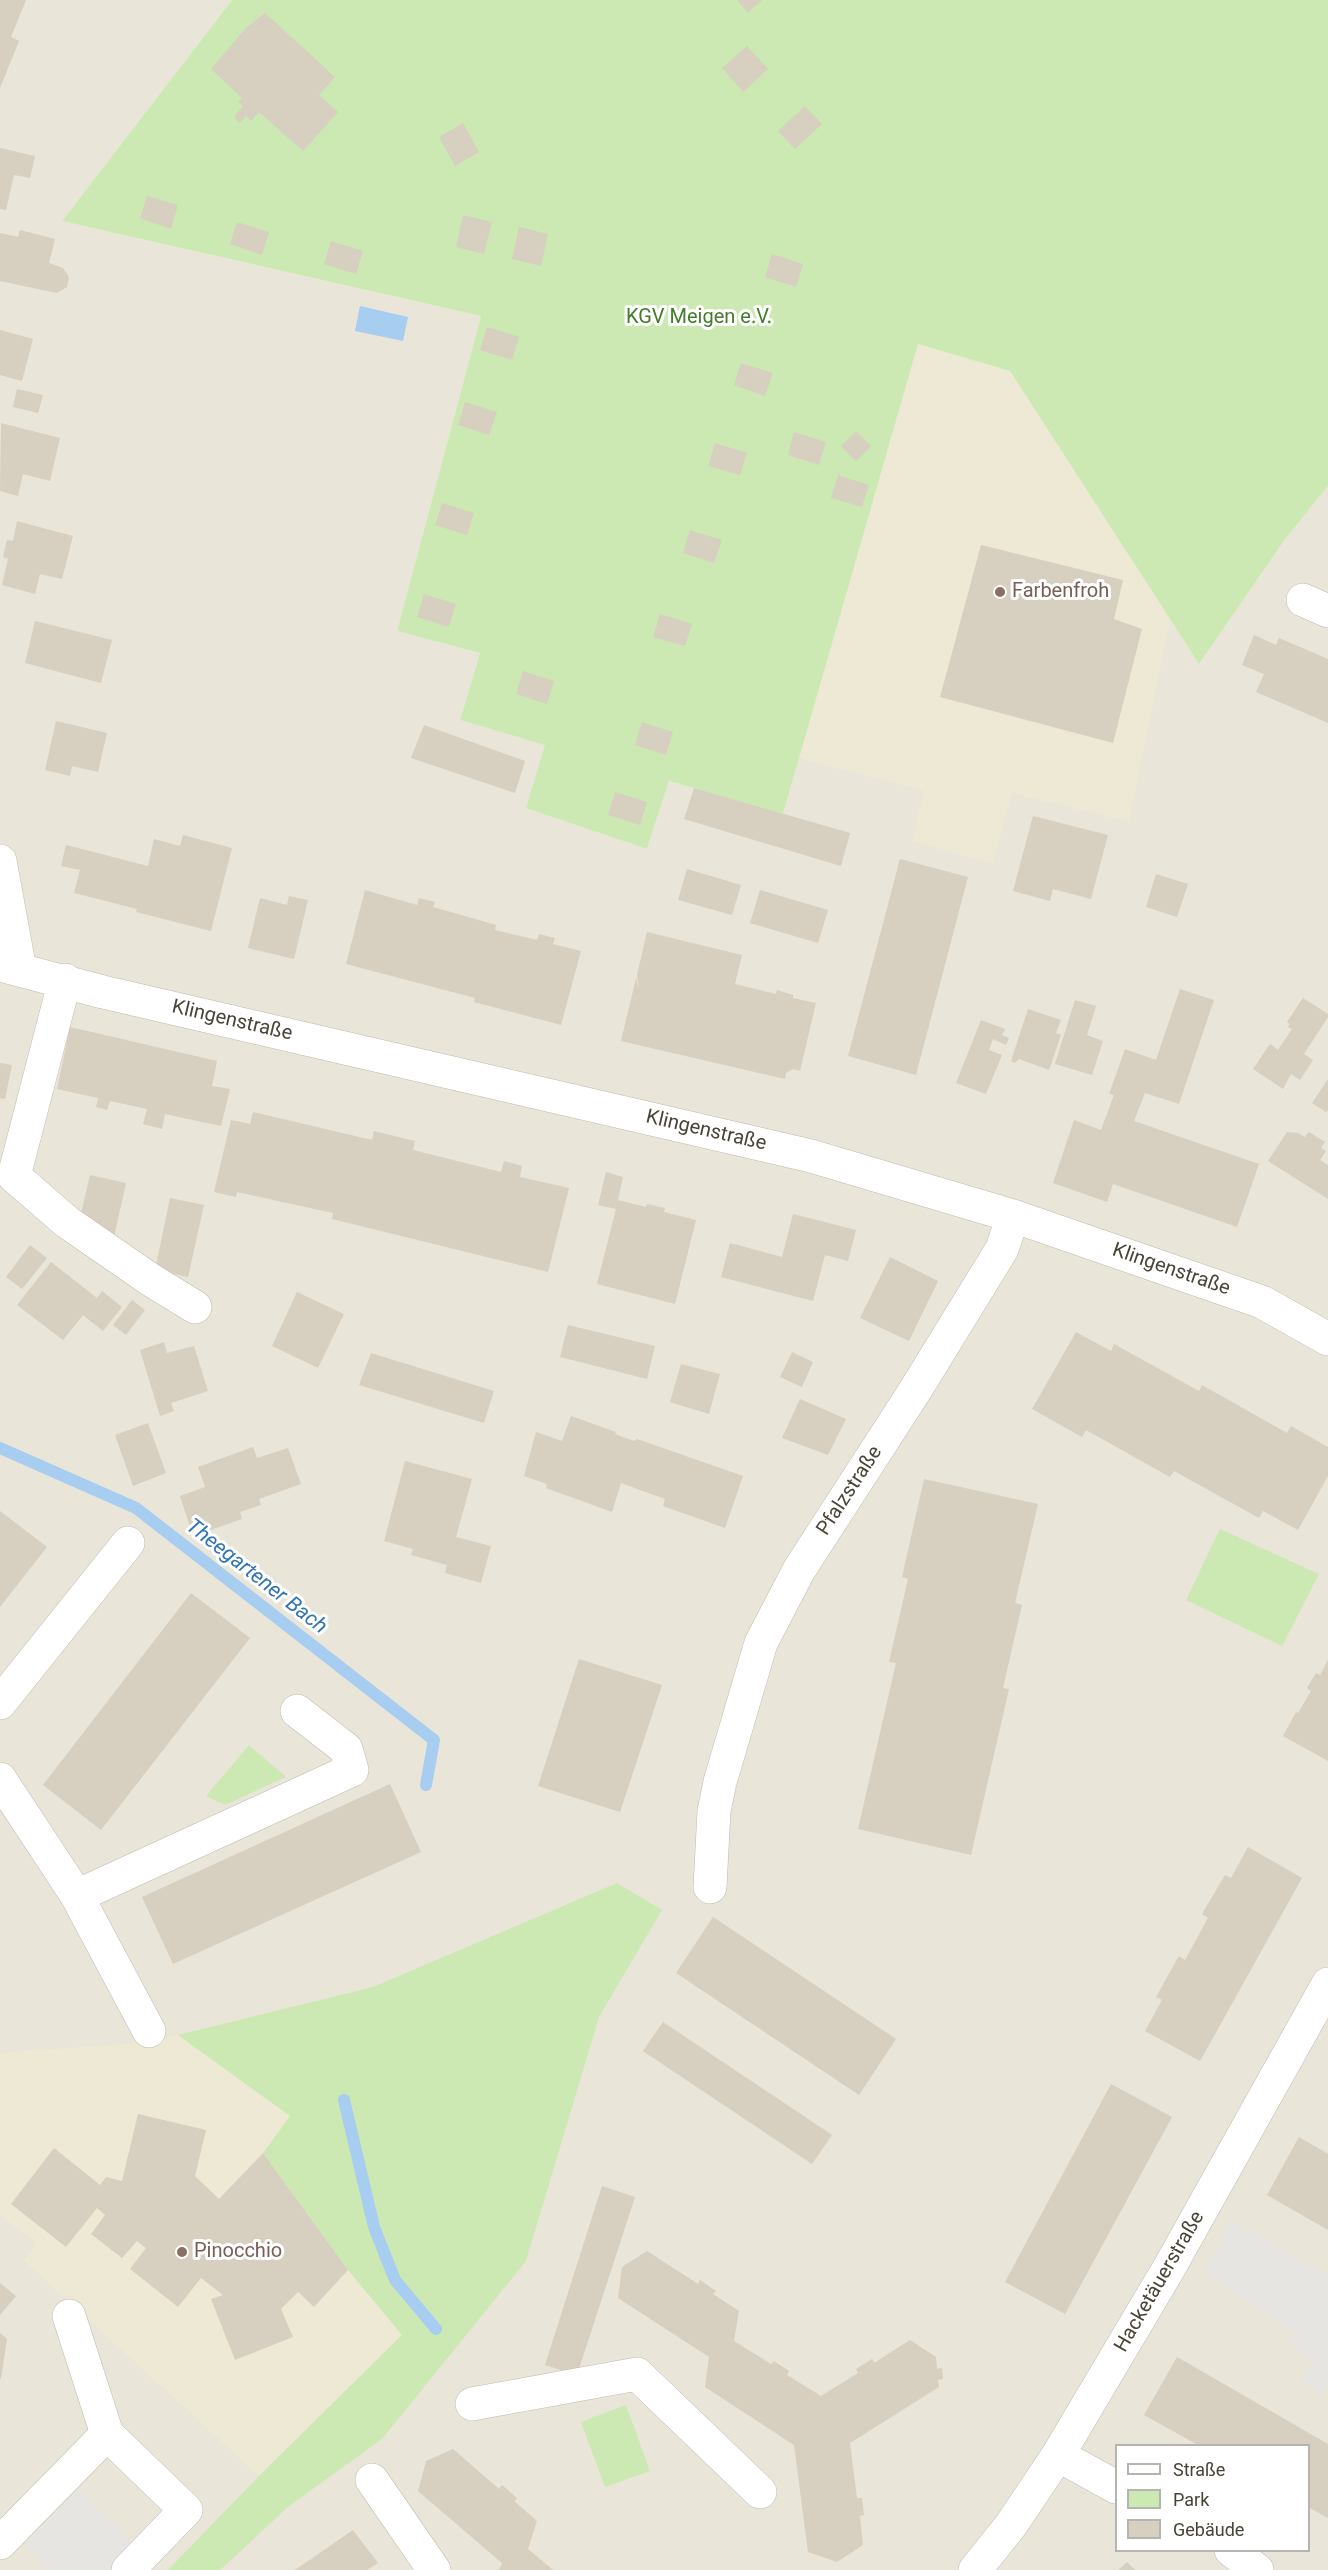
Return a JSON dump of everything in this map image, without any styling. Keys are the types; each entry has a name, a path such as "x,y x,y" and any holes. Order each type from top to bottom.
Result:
{"street":[{"path":"0,861 10,968"},
{"name":"Klingenstraße","path":"10,968 65,980 103,992 800,1153 1013,1216 1262,1302 1328,1340"},
{"path":"65,980 14,1176 67,1222 151,1280 195,1307"},
{"name":"Pfalzstraße","path":"710,1887 714,1811 720,1782 761,1643 799,1570 916,1389 1002,1249 1013,1216"},
{"path":"0,1703 128,1543"},
{"path":"77,1896 352,1770 346,1749 297,1711"},
{"path":"0,1779 77,1896 149,2031"},
{"name":"Hacketäuerstraße","path":"975,2570 1011,2525 1058,2455 1169,2268 1328,1983"},
{"path":"69,2316 107,2434 186,2510 128,2570"},
{"path":"472,2404 637,2374 760,2492"},
{"path":"0,2543 107,2434"},
{"path":"1058,2455 1115,2486"},
{"path":"372,2480 434,2570"},
{"path":"1234,2552 1257,2570"}],"shaded area":[{"path":"0,0 232,0 62,221 481,316 397,631 480,653 460,720 546,745 527,808 647,849 669,781 783,814 918,344 1010,371 1199,664 1286,538 1328,486 1328,2570 0,2570"},
{"name":"Farbenfroh","path":"918,344 1010,371 1170,619 1129,822 1012,793 993,864 912,841 924,791 798,758"},
{"name":"Pinocchio","path":"178,2035 290,2116 348,2270 402,2335 259,2476 23,2260 36,2243 0,2215 0,2053 124,2044"},
{"path":"1232,2221 1328,2276 1328,2386 1321,2396 1303,2380 1314,2361 1288,2341 1294,2332 1206,2274"},
{"path":"73,2483 135,2544 109,2570 49,2570 19,2539"}],"green space":[{"name":"KGV Meigen e.V.","path":"232,0 1328,0 1328,486 1286,538 1199,664 1010,371 918,344 783,814 669,781 647,849 526,808 545,745 460,720 480,653 397,631 481,316 62,221"},
{"path":"1220,1529 1319,1574 1282,1646 1186,1600"},
{"path":"249,1745 286,1777 225,1805 206,1796"},
{"path":"617,1883 662,1910 599,2017 526,2261 382,2439 289,2506 220,2570 168,2570 259,2476 402,2335 348,2270 263,2153 290,2116 178,2035 373,1987"},
{"path":"626,2405 650,2471 605,2487 581,2422"}],"water":[{"path":"360,306 408,317 403,341 355,331"}],"building":[{"path":"0,0 26,0 11,37 19,41 0,88"},
{"path":"737,0 762,0 748,13"},
{"path":"265,13 335,77 319,95 338,112 303,151 259,112 251,121 246,116 240,123 234,117 243,106 238,102 242,98 211,69 246,28"},
{"path":"747,46 768,69 743,92 722,68"},
{"path":"805,106 822,124 795,149 778,131"},
{"path":"463,123 479,152 455,166 439,137"},
{"path":"0,148 35,156 30,178 14,175 6,210 0,209"},
{"path":"147,196 178,205 171,229 140,218"},
{"path":"463,215 492,222 484,254 456,247"},
{"path":"237,222 269,232 262,255 230,244"},
{"path":"519,227 548,234 541,266 512,259"},
{"path":"20,230 55,239 49,263 63,268 69,277 67,287 57,293 0,281 0,233 18,237"},
{"path":"331,241 363,251 356,274 324,264"},
{"path":"772,254 803,264 796,287 765,277"},
{"path":"487,327 519,337 512,360 480,350"},
{"path":"0,330 33,339 22,381 0,375"},
{"path":"741,363 773,373 765,396 734,385"},
{"path":"17,389 43,395 38,413 13,407"},
{"path":"465,402 497,412 489,435 458,425"},
{"path":"1,423 60,438 50,481 23,474 18,496 0,491"},
{"path":"856,431 871,446 856,461 841,446"},
{"path":"794,432 826,442 819,465 788,455"},
{"path":"715,443 747,453 740,475 708,466"},
{"path":"838,475 869,485 862,507 831,498"},
{"path":"442,503 474,513 467,535 435,525"},
{"path":"17,521 73,536 62,579 40,574 35,594 2,585 8,559 3,557 7,540 13,541"},
{"path":"690,530 722,540 714,563 683,553"},
{"path":"981,545 1123,580 1114,619 1142,629 1113,743 940,697"},
{"path":"424,594 456,604 449,627 417,617"},
{"path":"660,614 692,624 685,646 653,637"},
{"path":"35,621 112,640 101,683 25,663"},
{"path":"1254,635 1276,645 1279,638 1328,659 1328,723 1256,692 1264,674 1242,665"},
{"path":"523,671 554,681 547,704 516,694"},
{"path":"56,721 107,733 98,772 72,766 70,776 45,770"},
{"path":"642,722 673,732 666,755 635,745"},
{"path":"424,725 525,761 515,793 411,758"},
{"path":"694,788 850,833 841,866 684,819"},
{"path":"615,792 647,802 640,825 608,815"},
{"path":"1033,816 1108,835 1091,899 1053,889 1050,901 1013,891"},
{"path":"183,835 232,848 211,931 74,893 80,870 61,866 66,845 148,866 154,839 180,846"},
{"path":"900,859 968,877 916,1075 848,1056"},
{"path":"687,869 741,885 732,915 678,900"},
{"path":"1156,874 1188,884 1177,917 1146,907"},
{"path":"365,890 417,905 419,898 435,902 433,907 496,925 495,930 537,940 539,934 555,938 553,944 581,951 561,1025 474,1002 475,998 346,964"},
{"path":"760,890 828,910 818,943 750,923"},
{"path":"289,896 308,900 294,959 248,948 260,898 287,905"},
{"path":"647,932 742,955 735,984 776,994 777,990 793,995 793,998 816,1003 800,1071 793,1069 786,1073 785,1079 621,1041 636,978 639,989 637,975"},
{"path":"1180,989 1214,1000 1179,1104 1145,1093 1134,1121 1259,1164 1237,1227 1113,1184 1107,1202 1053,1183 1074,1120 1101,1130 1114,1095 1109,1094 1125,1049 1156,1060"},
{"path":"1303,998 1328,1014 1328,1017 1304,1054 1313,1060 1300,1080 1291,1074 1283,1089 1253,1069 1270,1044 1278,1050 1292,1029 1288,1027 1290,1024 1287,1022"},
{"path":"1075,1000 1096,1006 1087,1035 1103,1041 1092,1075 1055,1064"},
{"path":"1028,1009 1061,1020 1056,1033 1061,1035 1049,1070 1019,1059 1015,1063 1011,1061"},
{"path":"981,1020 1005,1029 1002,1035 1009,1038 1006,1045 993,1039 989,1050 1002,1055 986,1094 956,1083"},
{"path":"70,1027 217,1061 212,1086 230,1089 221,1126 165,1114 162,1129 143,1124 147,1109 110,1101 107,1110 96,1107 98,1098 57,1089"},
{"path":"0,1063 12,1065 5,1099 0,1098"},
{"path":"1328,1079 1328,1110 1326,1112 1312,1103"},
{"path":"253,1112 372,1140 374,1131 415,1141 413,1150 501,1172 504,1161 522,1166 520,1177 569,1188 548,1272 332,1219 333,1213 237,1192 236,1197 214,1192 231,1120 250,1124"},
{"path":"1287,1132 1298,1133 1305,1137 1309,1132 1325,1142 1321,1148 1326,1151 1320,1160 1328,1165 1328,1199 1268,1161"},
{"path":"606,1172 623,1177 618,1200 646,1207 647,1204 665,1208 664,1212 696,1220 675,1304 597,1284 616,1209 598,1205"},
{"path":"90,1175 126,1183 114,1237 81,1214"},
{"path":"170,1198 204,1205 188,1277 155,1270"},
{"path":"793,1214 856,1230 848,1261 825,1255 813,1301 721,1277 730,1243 782,1257"},
{"path":"30,1245 47,1258 22,1289 6,1277"},
{"path":"890,1257 938,1281 909,1341 860,1318"},
{"path":"51,1262 97,1298 102,1291 122,1307 103,1331 83,1315 63,1340 17,1305"},
{"path":"297,1292 344,1314 318,1368 272,1346"},
{"path":"132,1300 145,1310 126,1335 113,1325"},
{"path":"568,1325 655,1346 647,1379 560,1357"},
{"path":"1076,1332 1111,1351 1114,1344 1199,1391 1202,1385 1287,1433 1291,1426 1328,1447 1328,1476 1298,1530 1263,1511 1259,1518 1174,1471 1170,1477 1086,1430 1082,1437 1032,1409"},
{"path":"164,1342 167,1353 194,1346 208,1391 171,1403 174,1411 160,1416 140,1350"},
{"path":"792,1352 813,1362 802,1387 780,1377"},
{"path":"371,1353 494,1391 484,1423 359,1385"},
{"path":"681,1364 720,1374 709,1414 670,1402"},
{"path":"800,1399 846,1419 828,1455 782,1438"},
{"path":"571,1416 634,1441 637,1439 743,1476 725,1528 663,1506 665,1499 621,1483 612,1512 546,1488 547,1484 524,1476 536,1432 562,1441"},
{"path":"148,1423 166,1473 133,1486 115,1435"},
{"path":"253,1447 257,1458 288,1448 301,1484 259,1499 261,1505 240,1512 242,1519 193,1536 180,1496 205,1487 198,1467"},
{"path":"405,1461 472,1479 456,1537 491,1546 481,1583 445,1573 447,1565 411,1555 413,1549 384,1541"},
{"path":"924,1479 1038,1504 1015,1603 1022,1605 1003,1688 1009,1689 971,1855 858,1829 896,1663 889,1662 908,1579 902,1577"},
{"path":"0,1511 47,1547 0,1607"},
{"path":"191,1593 250,1638 101,1830 43,1785"},
{"path":"579,1659 662,1685 620,1812 538,1786"},
{"path":"1328,1660 1328,1761 1283,1736 1311,1691 1307,1688 1316,1673 1320,1675"},
{"path":"390,1784 421,1852 173,1964 142,1897"},
{"path":"1248,1847 1302,1878 1200,2061 1145,2031 1162,2000 1156,1997 1179,1956 1185,1960 1208,1918 1202,1914 1225,1875 1231,1878"},
{"path":"713,1917 896,2039 859,2095 676,1973"},
{"path":"663,2022 832,2135 812,2164 643,2051"},
{"path":"1111,2084 1172,2117 1065,2314 1005,2282"},
{"path":"138,2114 206,2130 195,2176 219,2199 263,2153 348,2270 314,2307 298,2292 281,2309 293,2337 235,2360 211,2299 223,2295 201,2278 178,2307 130,2269 146,2248 137,2241 122,2258 91,2234 105,2215 97,2208 66,2247 11,2204 54,2148 100,2185 106,2177 122,2181"},
{"path":"1299,2137 1328,2154 1328,2230 1267,2195"},
{"path":"602,2186 635,2197 577,2375 545,2365"},
{"path":"647,2251 698,2284 700,2280 716,2291 713,2294 739,2311 734,2341 771,2364 774,2361 789,2371 787,2375 821,2396 858,2373 856,2369 872,2359 874,2363 910,2340 936,2357 937,2369 942,2368 943,2379 938,2380 939,2387 850,2443 857,2498 862,2498 864,2515 860,2516 863,2545 837,2562 808,2552 794,2445 705,2387 709,2357 618,2298 622,2267"},
{"path":"0,2283 16,2296 0,2315"},
{"path":"0,2333 7,2339 1,2379 0,2379"},
{"path":"1177,2357 1328,2444 1328,2518 1310,2508 1310,2444 1196,2444 1144,2415"},
{"path":"453,2449 499,2489 502,2485 517,2498 514,2501 537,2521 528,2549 553,2570 499,2570 502,2563 418,2491 426,2461"},
{"path":"353,2530 378,2563 367,2570 295,2570"},
{"path":"1127,2562 1135,2570 1118,2570"}],"waterway":[{"name":"Theegartener Bach","path":"0,1448 136,1508 434,1740 426,1785"},
{"name":"Theegartener Bach","path":"344,2100 374,2227 395,2280 436,2329"}],"place":[{"name":"Farbenfroh","path":"1000,592"},
{"name":"Pinocchio","path":"182,2252"}]}
